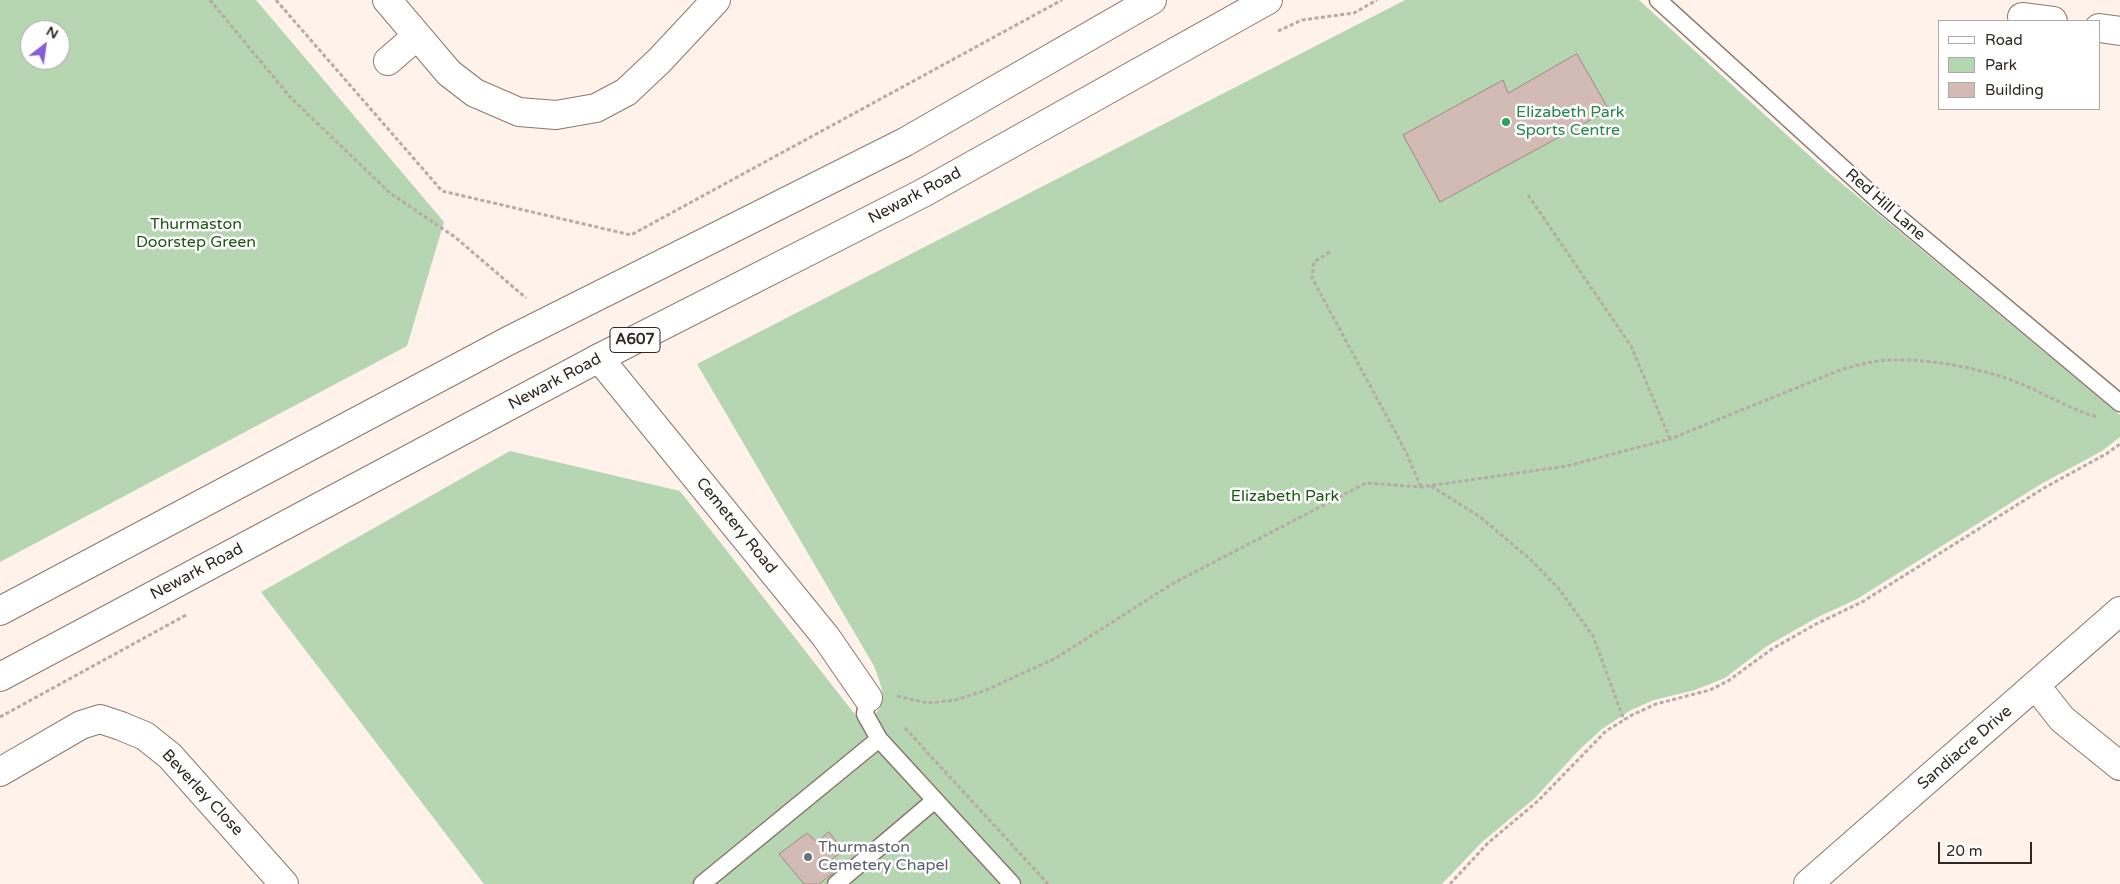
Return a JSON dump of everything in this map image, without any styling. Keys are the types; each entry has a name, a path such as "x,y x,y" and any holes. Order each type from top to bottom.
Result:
{"main road":[{"path":"387,0 449,74 475,93 519,112 556,115 596,108 626,92 659,61 716,0"},
{"path":"0,610 552,319 905,142 1152,0"},
{"name":"Newark Road","path":"0,677 599,358 923,193 1268,0"},
{"path":"2022,17 2045,20"},
{"path":"2100,28 2120,30"},
{"path":"388,61 417,36"},
{"name":"Cemetery Road","path":"599,358 826,637 864,693"},
{"name":"Sandiacre Drive","path":"1808,884 2120,611"},
{"path":"2036,686 2062,719 2120,766"},
{"name":"Beverley Close","path":"0,772 81,725 100,719 121,726 145,736 170,756 284,884"}],"lane":[{"name":"Red Hill Lane","path":"1658,0 1879,201 2120,403"},
{"path":"864,693 865,714 879,739 1012,884"},
{"path":"702,884 879,739"},
{"path":"836,884 936,800"}],"path":[{"path":"210,0 291,98 390,193 455,237 552,319"},
{"path":"276,0 442,191 632,235 1062,0"},
{"path":"1528,195 1631,346 1670,439"},
{"path":"1330,252 1314,262 1312,278 1406,452 1421,487"},
{"path":"864,693 927,703 956,700 986,690 1056,658 1172,584 1366,483 1421,487 1567,466 1670,439 1843,369 1868,362 1892,360 1945,364 2009,379 2082,413 2105,418"},
{"path":"1450,884 1488,844 1538,801 1606,731 1656,704 1710,690 1728,682 1772,649 1816,624 1862,602 2044,488 2106,454 2120,444"},
{"path":"1431,486 1479,516 1531,560 1559,589 1593,636 1624,720"},
{"path":"904,726 1048,884"}],"green space":[{"name":"Thurmaston Doorstep Green","path":"0,0 256,0 444,222 407,346 0,562"},
{"name":"Elizabeth Park","path":"1405,0 1639,0 1822,167 2120,415 2120,437 2102,451 2041,484 1857,599 1818,617 1767,646 1725,678 1695,690 1654,700 1631,710 1602,729 1579,750 1535,798 1482,842 1442,884 484,884 261,592 510,451 680,491 864,726 878,711 882,699 881,685 874,666 697,364"}],"building":[{"name":"Elizabeth Park Sports Centre","path":"1577,54 1609,110 1440,202 1403,135 1503,80 1508,93"},
{"name":"Thurmaston Cemetery Chapel","path":"829,832 843,851 832,859 839,868 819,884 804,884 779,854 807,833 817,842"}],"place":[{"name":"Elizabeth Park Sports Centre","path":"1506,122"},
{"name":"Thurmaston Cemetery Chapel","path":"808,857"}]}
